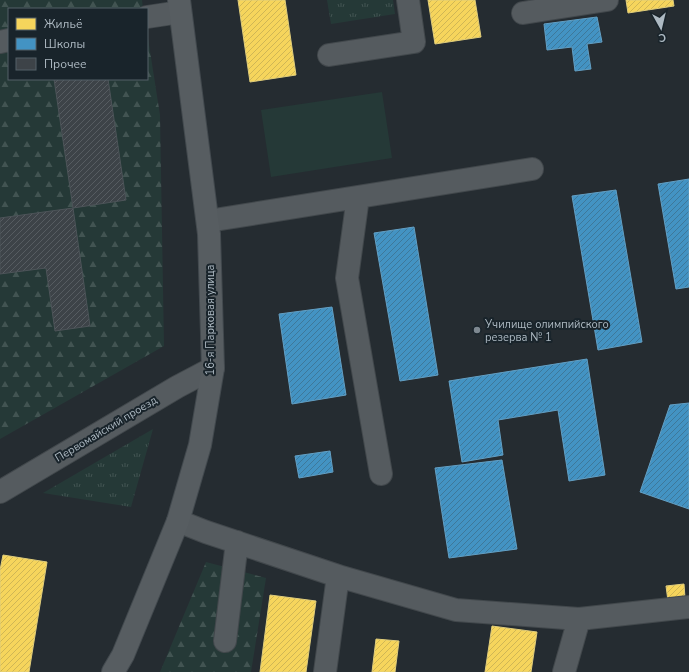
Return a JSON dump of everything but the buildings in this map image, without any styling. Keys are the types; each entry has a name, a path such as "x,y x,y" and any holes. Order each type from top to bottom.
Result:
{"main road":[{"name":"16-я Парковая улица","path":"113,672 123,655 178,521 200,444 213,368 208,221 179,6"}],"street":[{"path":"329,55 414,42 408,0"},
{"path":"523,13 607,0"},
{"path":"148,17 179,6"},
{"path":"208,221 532,169"},
{"path":"358,197 347,278 381,474"},
{"name":"Первомайский проезд","path":"0,492 177,387 213,368"},
{"path":"178,521 338,576 456,610 578,619 689,607"},
{"path":"225,641 237,542"},
{"path":"325,672 338,576"},
{"path":"564,672 578,619"}],"green space":[{"path":"0,0 142,0 143,8 8,8 8,80 148,80 148,38 160,115 164,346 0,439"},
{"path":"327,0 393,0 395,14 331,24"},
{"path":"382,92 392,158 271,177 261,110"},
{"path":"153,429 131,507 43,493"},
{"path":"206,562 266,578 251,672 160,672"}],"place":[{"name":"Училище олимпийского резерва № 1","path":"477,330"}]}
